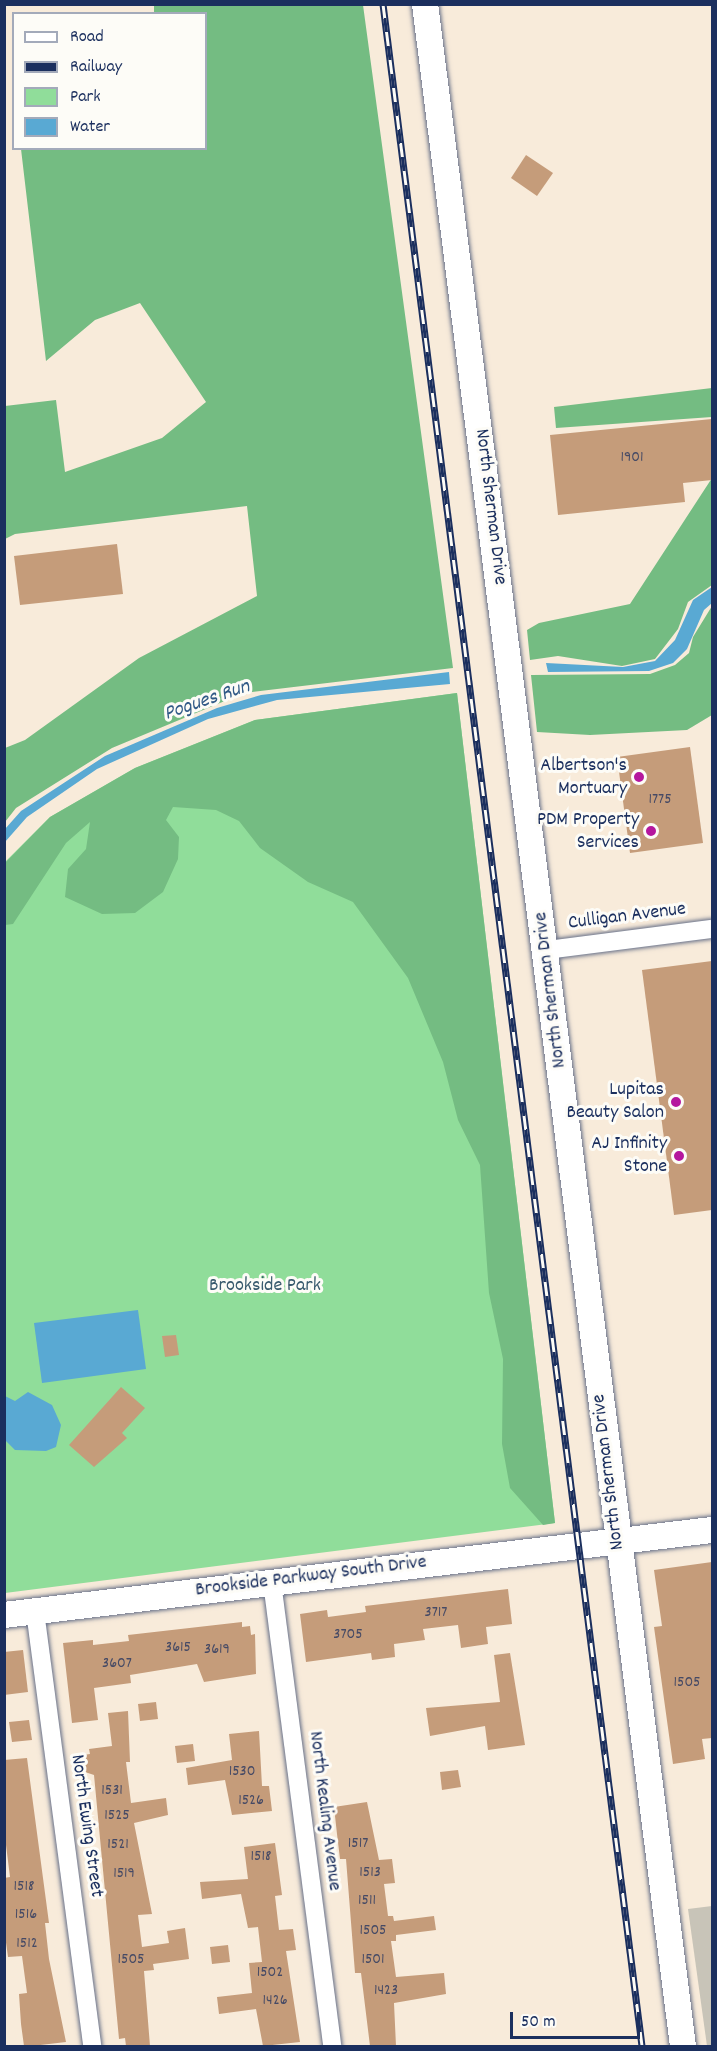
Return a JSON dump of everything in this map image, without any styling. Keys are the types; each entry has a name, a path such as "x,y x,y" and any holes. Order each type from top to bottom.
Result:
{"main road":[{"name":"North Sherman Drive","path":"425,4 547,950 617,1541 683,2046"},
{"name":"Brookside Parkway South Drive","path":"4,1615 712,1530"}],"street":[{"name":"Culligan Avenue","path":"547,950 712,929"},
{"name":"North Kealing Avenue","path":"272,1582 332,2046"},
{"name":"North Ewing Street","path":"34,1611 92,2046"}],"shaded area":[{"path":"712,1906 712,2046 707,2046 688,1909"}],"green space":[{"path":"154,5 363,5 453,668 244,693 112,748 16,808 5,822 5,748 25,740 139,658 257,596 247,506 15,534 5,539 5,406 56,400 65,472 162,438 206,402 140,303 95,320 46,361 21,150 207,150 207,12 154,12"},
{"path":"712,388 712,417 556,428 554,407"},
{"path":"712,478 712,585 688,602 678,629 655,659 622,666 558,656 530,660 527,630 539,623 630,604"},
{"path":"712,606 712,715 687,730 590,735 537,732 531,675 650,674 675,665 689,653 693,637"},
{"name":"Brookside Park","path":"457,693 555,1523 5,1593 4,863 50,817 135,768 255,720"},
{"path":"457,693 555,1523 543,1525 510,1488 502,1444 503,1359 489,1293 480,1165 458,1120 443,1062 408,978 353,902 308,882 260,848 239,821 216,810 173,807 166,820 179,837 178,859 163,892 135,913 102,914 65,897 68,869 86,849 90,822 66,843 13,924 5,925 5,863 50,817 135,768 255,720"}],"water":[{"path":"712,587 712,603 704,610 687,649 673,663 649,671 548,672 546,663 623,667 655,661 675,640 693,600"},
{"path":"449,672 450,684 277,700 208,719 97,769 27,817 5,842 5,829 21,811 105,756 217,708 261,695"},
{"path":"138,1310 146,1369 42,1383 34,1323"},
{"path":"28,1392 52,1405 61,1425 56,1447 46,1451 15,1450 5,1440 5,1396 15,1401"}],"building":[{"path":"526,155 553,173 537,196 511,178"},
{"path":"712,419 712,480 683,483 685,502 558,515 550,435"},
{"path":"117,544 123,594 20,605 14,556"},
{"path":"690,747 703,843 630,853 617,757"},
{"path":"712,961 712,1210 674,1215 642,970"},
{"path":"176,1335 179,1355 165,1357 162,1336"},
{"path":"121,1387 145,1408 122,1433 127,1438 94,1467 69,1445"},
{"path":"712,1562 712,1738 702,1739 705,1759 673,1764 654,1627 662,1626 654,1570"},
{"path":"508,1589 512,1624 486,1627 488,1644 461,1648 458,1625 423,1629 425,1640 394,1644 395,1657 372,1660 371,1653 306,1662 300,1614 327,1610 328,1617 366,1612 365,1606"},
{"path":"242,1622 242,1627 250,1626 251,1635 255,1634 256,1674 204,1682 197,1664 130,1675 131,1683 94,1688 98,1720 72,1723 63,1643 93,1640 93,1645 129,1641 128,1635"},
{"path":"23,1650 28,1692 4,1695 4,1652"},
{"path":"510,1653 525,1745 488,1750 485,1726 430,1736 426,1708 500,1702 494,1655"},
{"path":"156,1702 158,1719 140,1721 138,1704"},
{"path":"128,1711 130,1762 126,1762 131,1803 166,1798 168,1815 134,1823 152,1914 138,1915 142,1947 169,1943 167,1931 185,1928 189,1959 153,1964 154,1970 144,1971 150,2046 126,2046 125,2038 119,2039 94,1775 85,1772 83,1755 90,1754 89,1749 112,1746 108,1713"},
{"path":"29,1720 32,1740 12,1742 9,1722"},
{"path":"259,1731 262,1786 269,1786 272,1811 232,1815 225,1780 188,1785 186,1768 232,1760 229,1734"},
{"path":"193,1744 195,1761 177,1763 175,1746"},
{"path":"27,1758 49,1923 45,1923 49,1959 66,2042 32,2046 24,2046 21,2024 19,1994 27,1993 22,1956 8,1957 4,1928 4,1878 10,1877 4,1829 4,1760"},
{"path":"458,1770 461,1787 442,1790 440,1772"},
{"path":"367,1802 379,1860 392,1859 395,1883 384,1884 388,1916 393,1916 394,1921 434,1916 436,1930 396,1935 396,1941 391,1941 396,1977 444,1973 446,1994 394,2003 396,2046 370,2046 361,1973 355,1973 346,1859 340,1859 337,1834 334,1807"},
{"path":"275,1843 282,1895 275,1896 279,1930 293,1929 296,1950 286,1951 300,2042 263,2046 256,2009 219,2014 217,1997 252,1993 249,1963 262,1962 258,1927 248,1928 241,1894 202,1899 200,1882 248,1879 244,1847"},
{"path":"228,1945 230,1962 212,1964 210,1947"}],"railway":[{"path":"383,4 642,2046"}],"place":[{"name":"Albertson's Mortuary","path":"639,777"},
{"name":"PDM Property Services","path":"651,831"},
{"name":"Lupitas Beauty Salon","path":"676,1102"},
{"name":"AJ Infinity Stone","path":"679,1156"}],"water label":[{"name":"Pogues Run","path":"207,701"}]}
